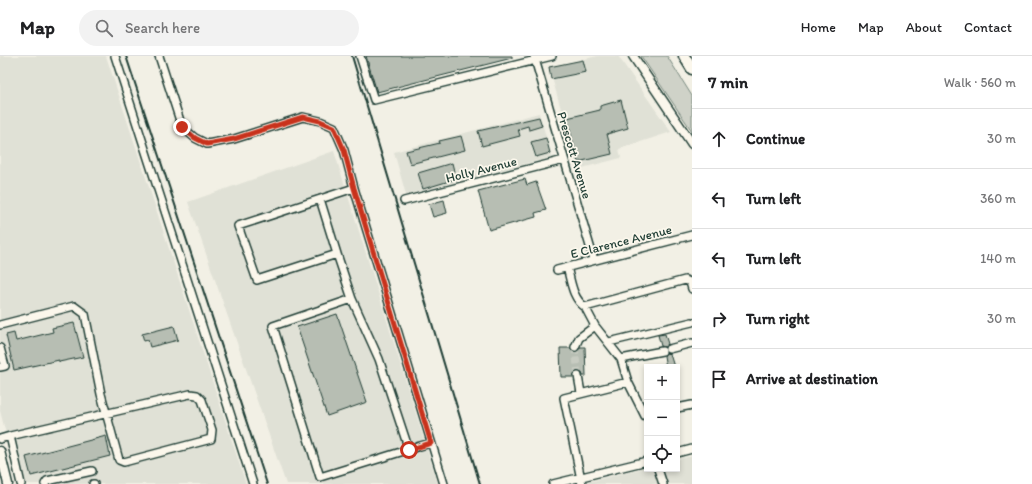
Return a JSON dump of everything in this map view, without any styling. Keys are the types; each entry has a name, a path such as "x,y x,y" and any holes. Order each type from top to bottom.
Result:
{"highway":[{"path":"684,56 692,69"}],"main road":[{"path":"633,56 692,144"},
{"path":"0,451 5,479"}],"street":[{"path":"115,56 253,484"},
{"path":"159,56 182,127 195,138 207,144 234,139 303,117 320,121 334,127 344,150 354,188 444,484"},
{"path":"360,56 374,100 534,58 552,56"},
{"name":"Prescott Avenue","path":"534,58 594,260"},
{"name":"Holly Avenue","path":"404,201 564,160"},
{"path":"338,254 256,280 238,226 354,188"},
{"path":"320,199 352,298 379,359 409,450"},
{"name":"E Clarence Avenue","path":"557,270 692,235"},
{"path":"567,267 575,297 579,303 585,307 596,326 621,359 628,382 644,414"},
{"path":"585,307 685,280 690,282 692,289"},
{"path":"352,298 273,326 320,477 431,443"},
{"path":"0,325 74,306 85,314 101,394 106,414 119,460 124,462 210,439 212,430 202,400 197,395 190,394 106,414 10,436 0,439"},
{"path":"609,342 692,322"},
{"path":"575,347 579,338 596,326"},
{"path":"621,359 692,343"},
{"path":"0,348 5,366 0,367"},
{"path":"578,376 581,393"},
{"path":"581,481 564,398 628,382"},
{"path":"680,407 692,405"},
{"path":"10,436 21,484"},
{"path":"680,452 692,449"},
{"path":"553,484 581,481 644,462"},
{"path":"45,484 47,481 92,471"},
{"path":"659,472 663,484"}],"shaded area":[{"path":"0,56 106,56 246,484 19,484 0,411"},
{"path":"598,56 618,56 671,132 619,149 621,158 578,169 549,67"},
{"path":"641,56 667,56 692,96 692,131"},
{"path":"539,113 552,157 406,195 394,152"},
{"path":"334,151 438,484 286,484 188,202"},
{"path":"692,456 692,484 580,484 644,468 644,472 680,472 680,458"}],"building":[{"path":"366,56 512,56 512,58 377,92"},
{"path":"583,60 586,72 551,79 549,67"},
{"path":"621,100 628,128 607,134 612,154 578,162 567,118 600,110 600,106"},
{"path":"539,117 542,126 529,130 528,126 518,129 520,136 482,146 478,131"},
{"path":"461,136 465,150 410,164 406,151 440,143 439,141"},
{"path":"546,138 550,153 536,157 531,142"},
{"path":"452,163 456,179 423,189 418,173"},
{"path":"525,179 527,185 536,182 546,210 535,213 536,217 489,230 478,191"},
{"path":"444,200 447,213 433,217 429,204"},
{"path":"337,314 367,402 327,416 297,327"},
{"path":"74,323 83,357 59,362 59,360 14,370 6,335 14,333 16,341 53,332 52,328"},
{"path":"174,326 178,340 150,347 148,340 144,341 142,334"},
{"path":"665,334 668,344 665,347 661,346 658,335"},
{"path":"580,347 585,347 586,376 583,376 582,373 578,371 575,372 573,377 561,377 560,348 570,348 575,352 578,351"},
{"path":"666,353 670,354 673,364 665,364 664,356"},
{"path":"106,436 110,456 31,476 26,457"}],"tunnel":[{"path":"575,347 578,376"}],"railway":[{"path":"126,56 267,484"},
{"path":"352,56 480,484"}],"route":[{"path":"182,127 195,138 207,144 234,139 303,117 320,121 334,127 344,150 354,188 431,443 409,450"}]}
